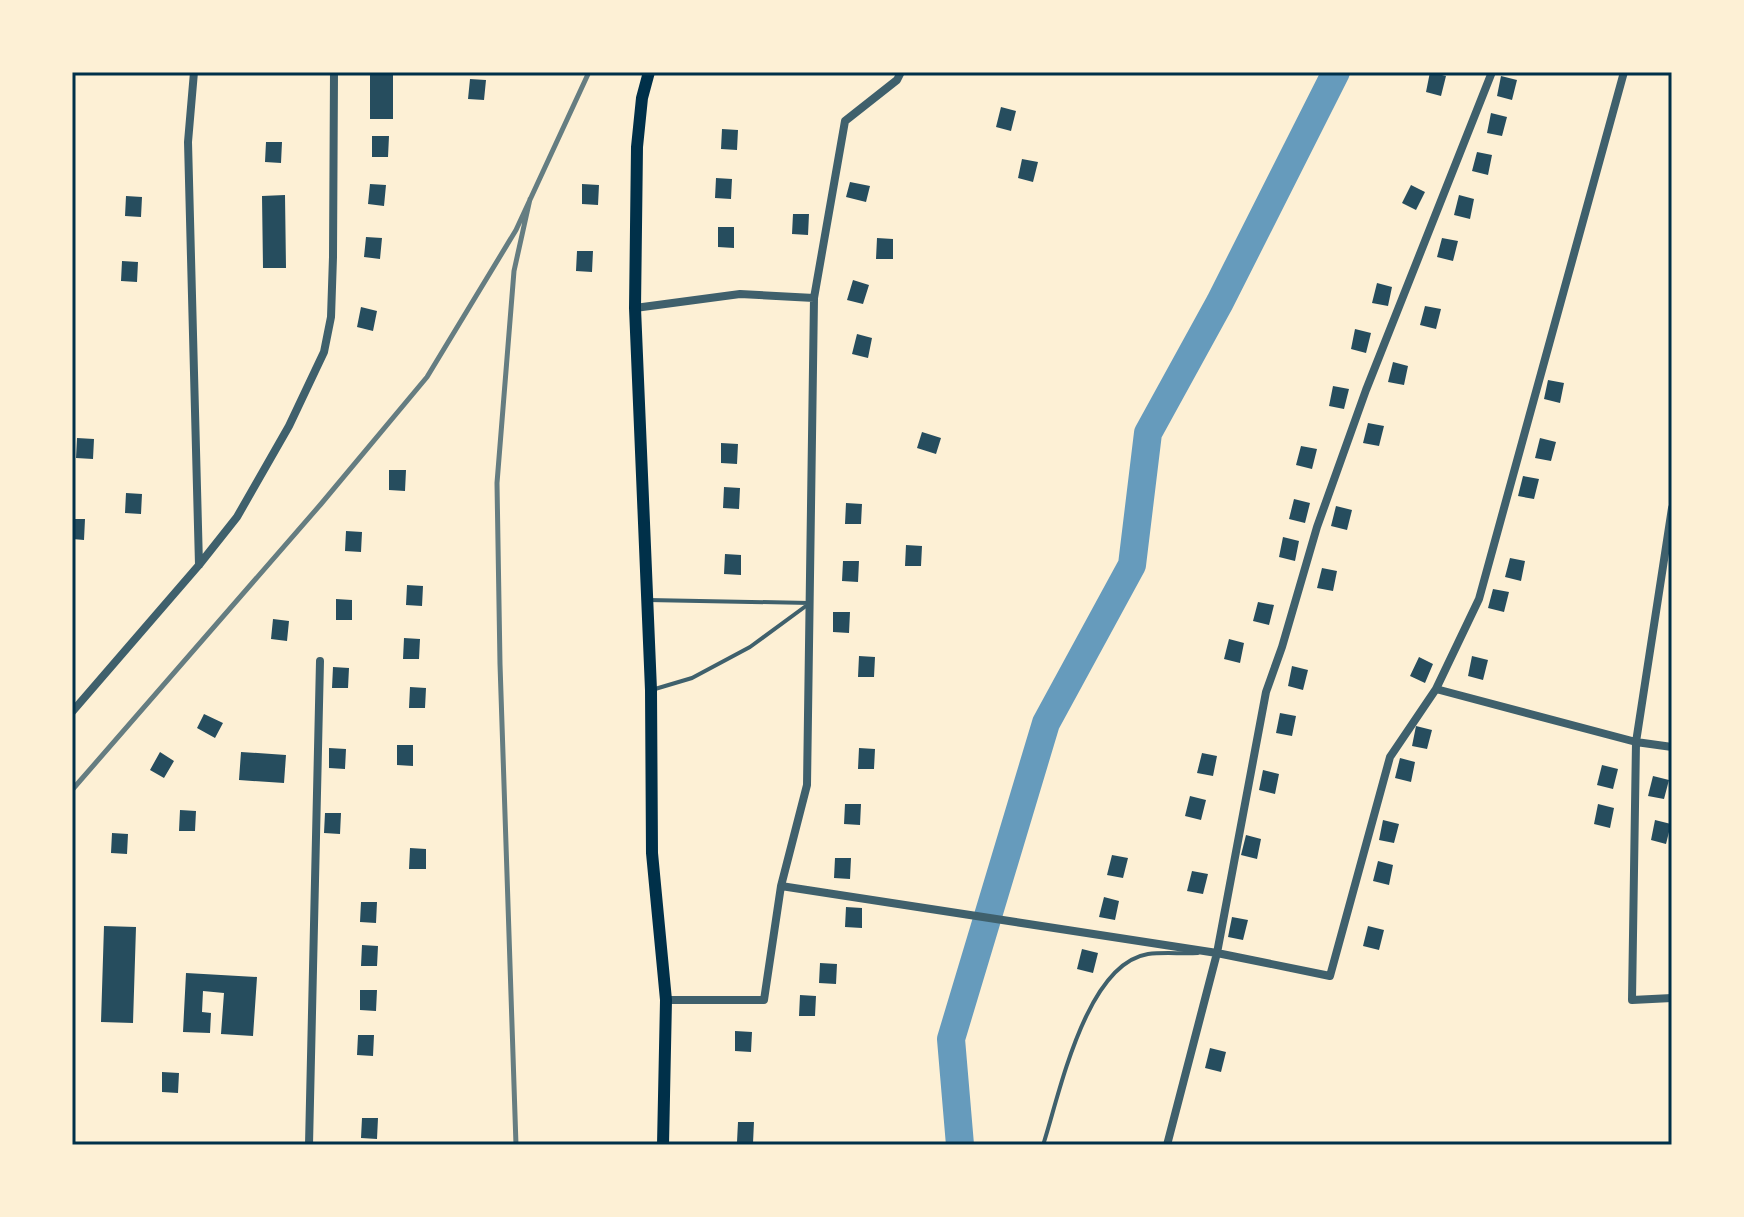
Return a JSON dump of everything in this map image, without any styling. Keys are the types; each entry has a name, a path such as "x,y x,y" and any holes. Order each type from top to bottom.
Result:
{"main road":[{"path":"649,72 642,98 637,147 635,308 651,690 652,853 666,1000 663,1145"}],"street":[{"path":"194,72 188,142 199,565"},
{"path":"72,712 237,517 289,426 324,352 331,317 334,72"},
{"path":"666,1000 764,1000 781,886 807,785 814,298 845,121 897,80 901,72"},
{"path":"1167,1145 1217,953 1266,692 1317,527 1366,390 1492,72"},
{"path":"781,886 1217,953 1330,976 1390,757 1436,689 1479,599 1624,72"},
{"path":"635,308 740,294 814,298"},
{"path":"1672,508 1636,742 1632,1000 1672,998"},
{"path":"309,1145 320,661"},
{"path":"1436,689 1636,742 1672,747"}],"lane":[{"path":"646,600 810,603"},
{"path":"651,690 692,678 750,647 810,603"},
{"path":"1044,1142 1084,1016 1105,982 1146,954 1217,953"}],"building":[{"path":"370,72 393,72 393,119 370,119"},
{"path":"1430,72 1446,76 1441,96 1426,92"},
{"path":"1501,76 1517,80 1512,100 1497,96"},
{"path":"470,79 486,80 484,100 468,99"},
{"path":"1001,107 1016,111 1011,131 996,127"},
{"path":"1491,113 1507,117 1502,136 1487,133"},
{"path":"722,129 738,130 737,150 721,149"},
{"path":"372,136 389,136 388,157 372,157"},
{"path":"266,142 282,142 281,163 265,162"},
{"path":"1477,152 1492,155 1488,175 1472,171"},
{"path":"1022,159 1038,162 1033,182 1018,178"},
{"path":"716,178 732,179 731,199 715,198"},
{"path":"850,182 870,186 866,202 846,197"},
{"path":"370,184 386,185 384,206 368,204"},
{"path":"582,184 599,185 598,205 582,204"},
{"path":"1411,185 1425,192 1416,210 1402,203"},
{"path":"285,195 286,268 263,268 262,196"},
{"path":"1459,195 1474,199 1470,219 1454,215"},
{"path":"126,196 142,197 141,217 125,216"},
{"path":"793,214 809,214 808,235 792,234"},
{"path":"718,227 734,227 734,248 718,247"},
{"path":"366,237 382,238 380,259 364,257"},
{"path":"877,238 893,239 893,259 876,259"},
{"path":"1442,238 1458,241 1453,261 1437,257"},
{"path":"577,251 593,251 592,272 576,271"},
{"path":"122,261 138,262 137,282 121,281"},
{"path":"853,280 869,285 863,304 847,300"},
{"path":"1377,283 1392,287 1388,306 1372,303"},
{"path":"1425,306 1441,309 1436,329 1420,325"},
{"path":"361,307 377,311 373,331 357,327"},
{"path":"1355,329 1371,333 1366,353 1351,349"},
{"path":"857,334 872,338 868,358 852,354"},
{"path":"1393,362 1408,366 1404,385 1388,382"},
{"path":"1548,380 1564,383 1560,403 1544,399"},
{"path":"1333,386 1349,389 1344,409 1329,406"},
{"path":"1368,423 1384,426 1379,446 1363,443"},
{"path":"922,432 941,438 936,454 917,448"},
{"path":"77,438 94,439 93,459 76,458"},
{"path":"1540,438 1556,442 1551,461 1535,458"},
{"path":"721,443 738,444 737,464 721,463"},
{"path":"1301,446 1317,449 1312,469 1296,465"},
{"path":"389,470 406,470 405,491 389,490"},
{"path":"1523,476 1539,479 1534,499 1518,496"},
{"path":"724,487 740,488 739,509 723,508"},
{"path":"126,493 142,494 141,514 125,513"},
{"path":"1294,499 1310,503 1305,523 1289,519"},
{"path":"846,503 862,504 861,524 845,524"},
{"path":"1336,506 1352,510 1347,530 1331,526"},
{"path":"72,519 85,519 84,540 72,539"},
{"path":"346,531 362,532 361,552 345,551"},
{"path":"1283,537 1299,541 1295,561 1279,557"},
{"path":"906,545 922,546 921,566 905,566"},
{"path":"725,554 741,555 741,575 724,574"},
{"path":"1510,558 1525,561 1521,581 1505,577"},
{"path":"843,561 859,561 858,582 842,581"},
{"path":"1322,568 1337,571 1333,591 1317,588"},
{"path":"407,585 423,586 422,606 406,605"},
{"path":"1493,589 1509,592 1504,612 1488,608"},
{"path":"336,599 352,600 352,620 336,620"},
{"path":"1258,602 1274,605 1269,625 1253,621"},
{"path":"833,612 850,612 849,633 833,632"},
{"path":"273,619 289,621 287,641 271,639"},
{"path":"404,638 420,639 419,659 403,659"},
{"path":"1229,639 1244,643 1240,663 1224,659"},
{"path":"859,656 875,657 874,677 858,677"},
{"path":"1472,656 1488,660 1483,680 1468,676"},
{"path":"1419,657 1433,664 1425,683 1410,676"},
{"path":"1292,666 1308,670 1303,690 1288,686"},
{"path":"333,667 349,668 348,688 332,688"},
{"path":"410,687 426,688 425,708 409,708"},
{"path":"1280,713 1296,716 1292,736 1276,733"},
{"path":"204,714 223,723 215,738 197,728"},
{"path":"1416,726 1432,730 1427,749 1412,746"},
{"path":"397,745 413,745 413,766 397,765"},
{"path":"329,748 346,749 345,769 329,768"},
{"path":"859,748 875,749 874,769 858,769"},
{"path":"160,752 174,761 164,778 150,770"},
{"path":"241,752 286,755 284,783 239,780"},
{"path":"1202,753 1217,756 1213,776 1197,773"},
{"path":"1400,758 1415,762 1411,782 1395,778"},
{"path":"1602,765 1618,769 1613,789 1597,785"},
{"path":"1263,770 1279,774 1275,794 1259,790"},
{"path":"1653,776 1669,780 1664,799 1648,796"},
{"path":"1190,796 1206,800 1201,820 1185,816"},
{"path":"845,804 861,804 860,825 844,824"},
{"path":"1598,804 1614,808 1610,828 1594,824"},
{"path":"180,810 196,811 195,831 179,831"},
{"path":"325,813 341,813 340,834 324,833"},
{"path":"1383,820 1399,824 1394,843 1379,840"},
{"path":"1655,820 1671,824 1666,844 1651,840"},
{"path":"112,833 128,834 127,854 111,853"},
{"path":"1246,835 1261,839 1257,859 1241,855"},
{"path":"410,848 426,849 426,869 409,869"},
{"path":"1112,855 1128,858 1123,878 1107,875"},
{"path":"835,858 851,858 850,879 834,878"},
{"path":"1378,861 1393,865 1389,885 1373,881"},
{"path":"1192,871 1208,874 1203,894 1187,891"},
{"path":"1104,897 1119,901 1115,920 1099,917"},
{"path":"361,902 377,902 376,923 360,922"},
{"path":"846,907 862,908 862,928 845,927"},
{"path":"1232,917 1248,920 1243,940 1228,937"},
{"path":"104,926 136,927 133,1023 101,1022"},
{"path":"1368,926 1384,930 1379,950 1363,946"},
{"path":"362,945 378,946 377,966 361,966"},
{"path":"1082,949 1098,953 1093,973 1077,969"},
{"path":"820,963 837,964 836,984 819,983"},
{"path":"186,973 257,977 253,1036 221,1034 224,993 203,991 202,1012 211,1013 210,1033 183,1032"},
{"path":"360,990 377,990 376,1011 360,1010"},
{"path":"800,995 816,996 815,1016 799,1016"},
{"path":"735,1031 752,1032 751,1052 735,1051"},
{"path":"358,1035 374,1035 373,1056 357,1055"},
{"path":"1210,1048 1226,1052 1221,1072 1205,1068"},
{"path":"162,1072 179,1073 178,1093 162,1092"},
{"path":"362,1118 378,1118 377,1139 361,1138"},
{"path":"738,1122 754,1122 753,1143 737,1142"}],"waterway":[{"path":"960,1145 951,1039 1046,723 1132,565 1148,433 1220,302 1336,72"}],"railway":[{"path":"72,790 427,377 516,230 589,72"},
{"path":"516,1145 497,483 514,271 530,199"}]}
